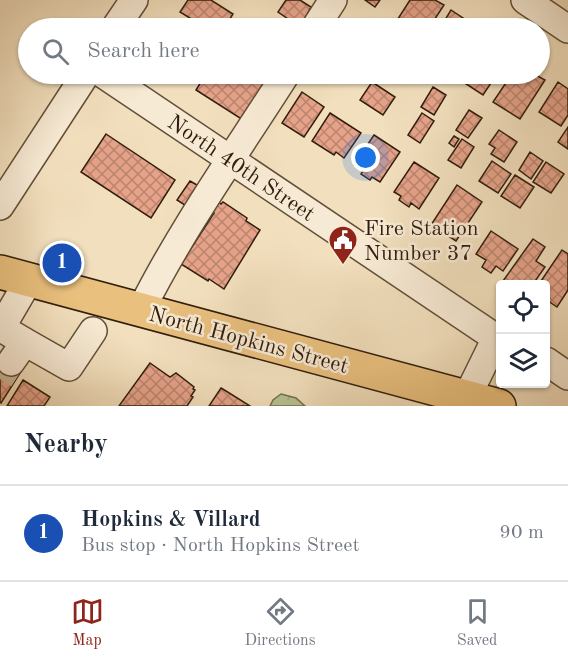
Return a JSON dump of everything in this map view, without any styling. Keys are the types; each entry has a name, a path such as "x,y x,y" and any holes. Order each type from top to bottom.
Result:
{"main road":[{"name":"North Hopkins Street","path":"15,276 499,406"}],"street":[{"path":"122,18 134,0"},
{"path":"321,18 333,0"},
{"path":"525,0 568,29"},
{"path":"0,206 79,84"},
{"name":"North 40th Street","path":"118,84 496,338"},
{"path":"141,310 153,285 280,84"},
{"path":"15,276 1,329 18,352 69,367 93,331"},
{"path":"467,397 496,343"},
{"path":"550,364 568,375"}],"green space":[{"path":"281,394 296,398 305,406 270,406 273,400"}],"building":[{"path":"188,0 211,0 233,14 230,18 190,18 180,12"},
{"path":"286,0 300,0 311,7 305,18 287,18 278,12"},
{"path":"365,0 380,0 375,7"},
{"path":"410,0 435,0 444,5 436,18 398,18"},
{"path":"451,10 463,18 446,18"},
{"path":"558,82 568,89 568,115 561,126 539,112"},
{"path":"200,84 266,84 243,120 196,90"},
{"path":"371,84 375,84 395,97 383,115 360,100"},
{"path":"466,84 490,84 483,95"},
{"path":"505,84 542,84 520,119 493,102"},
{"path":"433,87 446,95 434,115 421,107"},
{"path":"302,92 324,107 304,137 282,123"},
{"path":"469,110 482,118 468,138 456,130"},
{"path":"330,113 361,133 344,158 336,152 334,155 312,141"},
{"path":"422,113 434,121 420,143 408,135"},
{"path":"568,127 568,149 558,142"},
{"path":"499,130 517,142 504,162 491,154 495,148 489,144"},
{"path":"106,134 175,180 151,218 81,172"},
{"path":"374,135 400,152 380,182 372,177 370,180 354,165"},
{"path":"454,136 459,139 454,147 449,143"},
{"path":"462,139 474,147 461,168 448,160"},
{"path":"530,152 543,161 531,179 519,170"},
{"path":"492,161 511,174 498,193 479,181"},
{"path":"414,162 439,178 419,209 411,203 409,207 399,200 401,196 394,192"},
{"path":"546,162 564,174 551,193 533,182"},
{"path":"515,175 534,187 520,208 501,196"},
{"path":"190,181 204,189 191,209 177,200"},
{"path":"457,185 482,202 456,241 431,225"},
{"path":"214,199 221,204 223,202 247,218 246,221 260,230 224,289 181,264 214,213 208,209"},
{"path":"491,231 518,249 503,271 496,266 491,273 482,267 486,260 476,254"},
{"path":"533,239 545,247 536,261 545,267 536,280 504,280"},
{"path":"562,250 568,254 568,290 557,307 550,302 550,280 542,280"},
{"path":"0,355 22,370 1,403 0,402"},
{"path":"150,363 170,377 176,373 194,387 195,390 191,396 193,397 187,406 119,406"},
{"path":"23,380 50,397 44,406 7,406"},
{"path":"221,388 226,391 250,406 209,406"}],"tunnel":[{"path":"0,379 11,362"}],"place":[{"name":"Hopkins & Villard","path":"62,263"},
{"name":"Fire Station Number 37","path":"343,266"}]}
